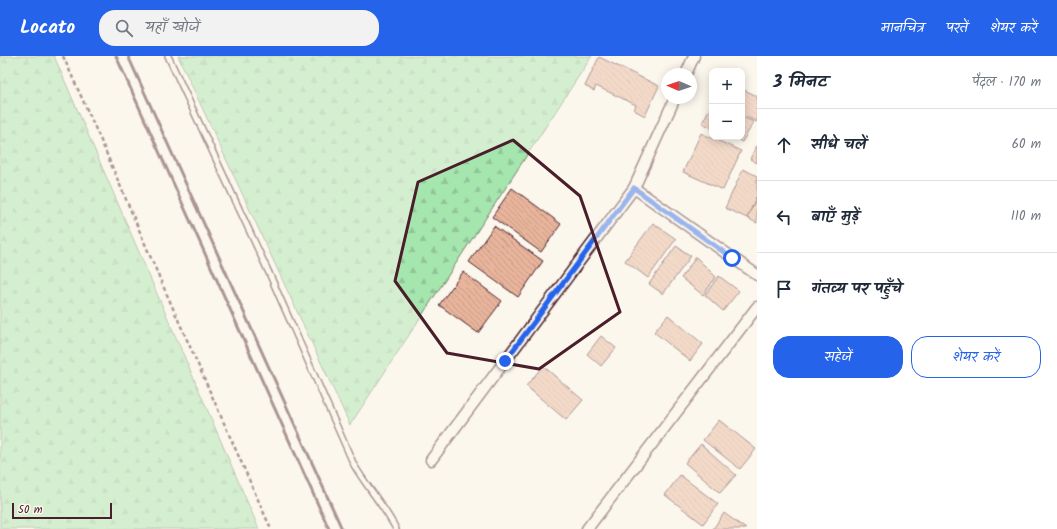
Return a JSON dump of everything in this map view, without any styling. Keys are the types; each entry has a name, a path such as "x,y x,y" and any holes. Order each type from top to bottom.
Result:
{"street":[{"path":"689,68 694,56"},
{"path":"431,460 634,188 672,104"},
{"path":"634,188 757,275"},
{"path":"587,529 757,307"}],"lane":[{"path":"168,56 269,273 354,465 396,529"}],"path":[{"path":"63,56 271,529"}],"highlighted area":[{"path":"513,140 580,196 620,312 539,369 447,353 395,281 418,182"}],"green space":[{"path":"0,56 54,56 259,529 0,529"},
{"path":"178,56 592,56 350,425"}],"building":[{"path":"599,57 659,86 645,116 634,110 636,105 596,86 594,91 585,86"},
{"path":"745,90 757,96 757,122 745,116"},
{"path":"709,110 709,126 702,123"},
{"path":"745,118 754,122 745,137"},
{"path":"701,133 709,137 709,140 717,140 741,151 723,190 683,172"},
{"path":"757,145 757,163 750,159"},
{"path":"743,169 757,176 757,195 747,218 725,208"},
{"path":"512,188 561,224 541,252 492,217"},
{"path":"757,197 757,223 747,218"},
{"path":"653,223 676,239 648,278 625,261"},
{"path":"494,226 543,261 518,297 469,262"},
{"path":"676,246 691,256 663,294 649,284"},
{"path":"696,257 716,277 703,295 681,278"},
{"path":"463,272 502,301 478,333 439,305"},
{"path":"719,276 739,291 723,311 705,295"},
{"path":"668,315 703,344 690,361 654,332"},
{"path":"601,336 616,348 601,366 587,354"},
{"path":"543,366 583,400 566,420 526,386"},
{"path":"719,420 756,449 740,469 703,440"},
{"path":"701,444 736,475 720,493 685,463"},
{"path":"680,475 718,504 703,524 665,495"},
{"path":"724,513 746,529 713,529"}],"railway":[{"path":"116,56 329,529"},
{"path":"128,56 342,529"}],"route":[{"path":"505,361 634,188 732,258"}]}
